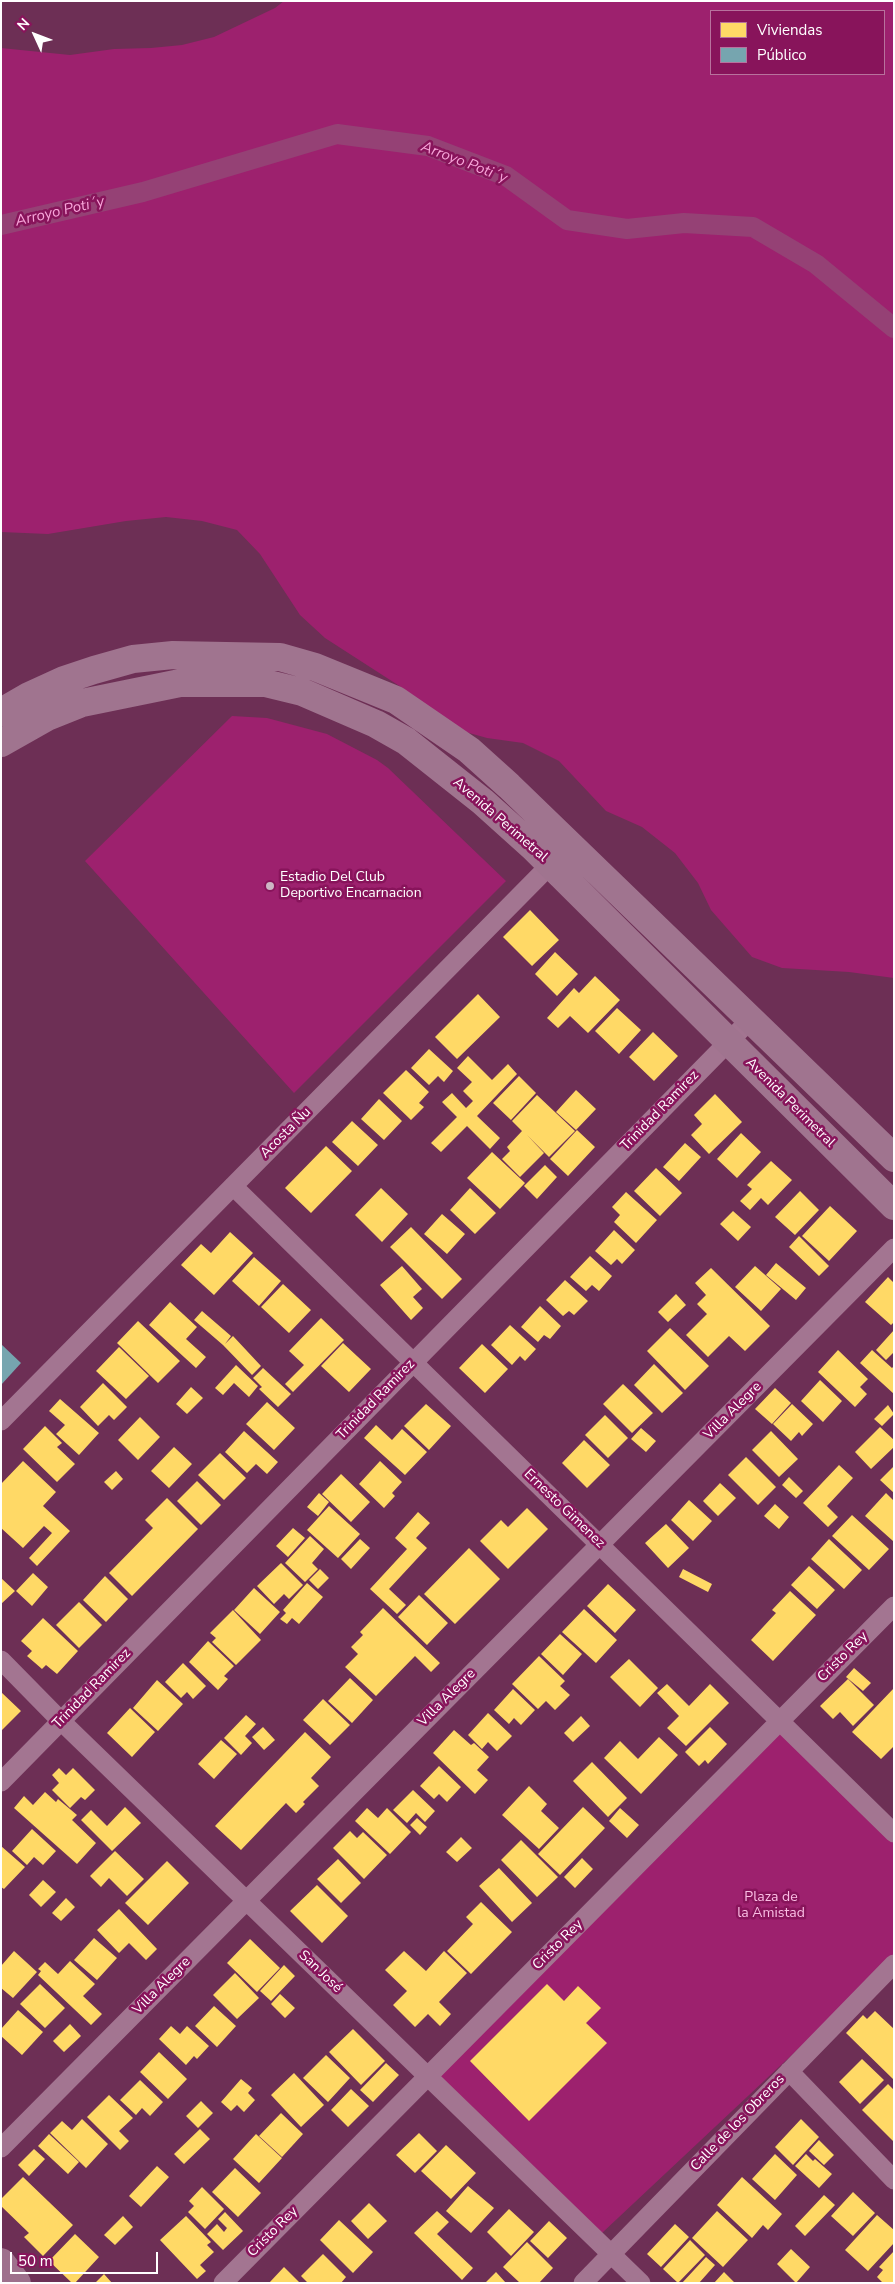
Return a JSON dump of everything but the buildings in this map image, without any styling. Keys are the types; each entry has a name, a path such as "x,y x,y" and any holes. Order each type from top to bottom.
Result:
{"main road":[{"name":"Avenida Perimetral","path":"1,712 29,696 64,680 133,659 173,655 280,657 359,683 404,705 469,750 751,1018 894,1158"},
{"name":"Avenida Perimetral","path":"1,743 47,717 82,703 180,683 265,683 302,692 376,724 406,741 483,802 550,864 894,1206"}],"street":[{"name":"Acosta Ñu","path":"1,1421 570,845"},
{"name":"Trinidad Ramirez","path":"1,1782 751,1018"},
{"name":"Ernesto Gimenez","path":"233,1186 894,1833"},
{"name":"Villa Alegre","path":"1,2148 894,1248"},
{"name":"Cristo Rey","path":"223,2283 894,1606"},
{"name":"San José","path":"1,1660 61,1721 641,2283"},
{"name":"Calle de los Obreros","path":"583,2283 894,1964"},
{"path":"789,2072 894,2180"},
{"path":"1,2262 17,2283"}],"green space":[{"path":"284,1 894,1 894,978 849,972 782,968 752,957 711,910 698,883 675,853 642,827 606,811 559,761 523,743 487,738 455,729 401,687 325,638 300,615 260,554 237,530 202,521 166,517 126,521 48,534 1,532 1,48 70,55 114,49 182,45 214,37 275,8"},
{"name":"Estadio Del Club Deportivo Encarnacion","path":"232,716 267,718 327,734 377,760 388,768 506,881 294,1093 85,861"},
{"name":"Plaza de la Amistad","path":"780,1721 894,1833 894,1959 602,2233 437,2073"}],"waterway":[{"name":"Arroyo Poti´y","path":"1,225 143,192 337,134 428,146 506,176 567,220 627,229 684,223 753,227 816,264 894,328"}],"place":[{"name":"Estadio Del Club Deportivo Encarnacion","path":"270,886"}]}
